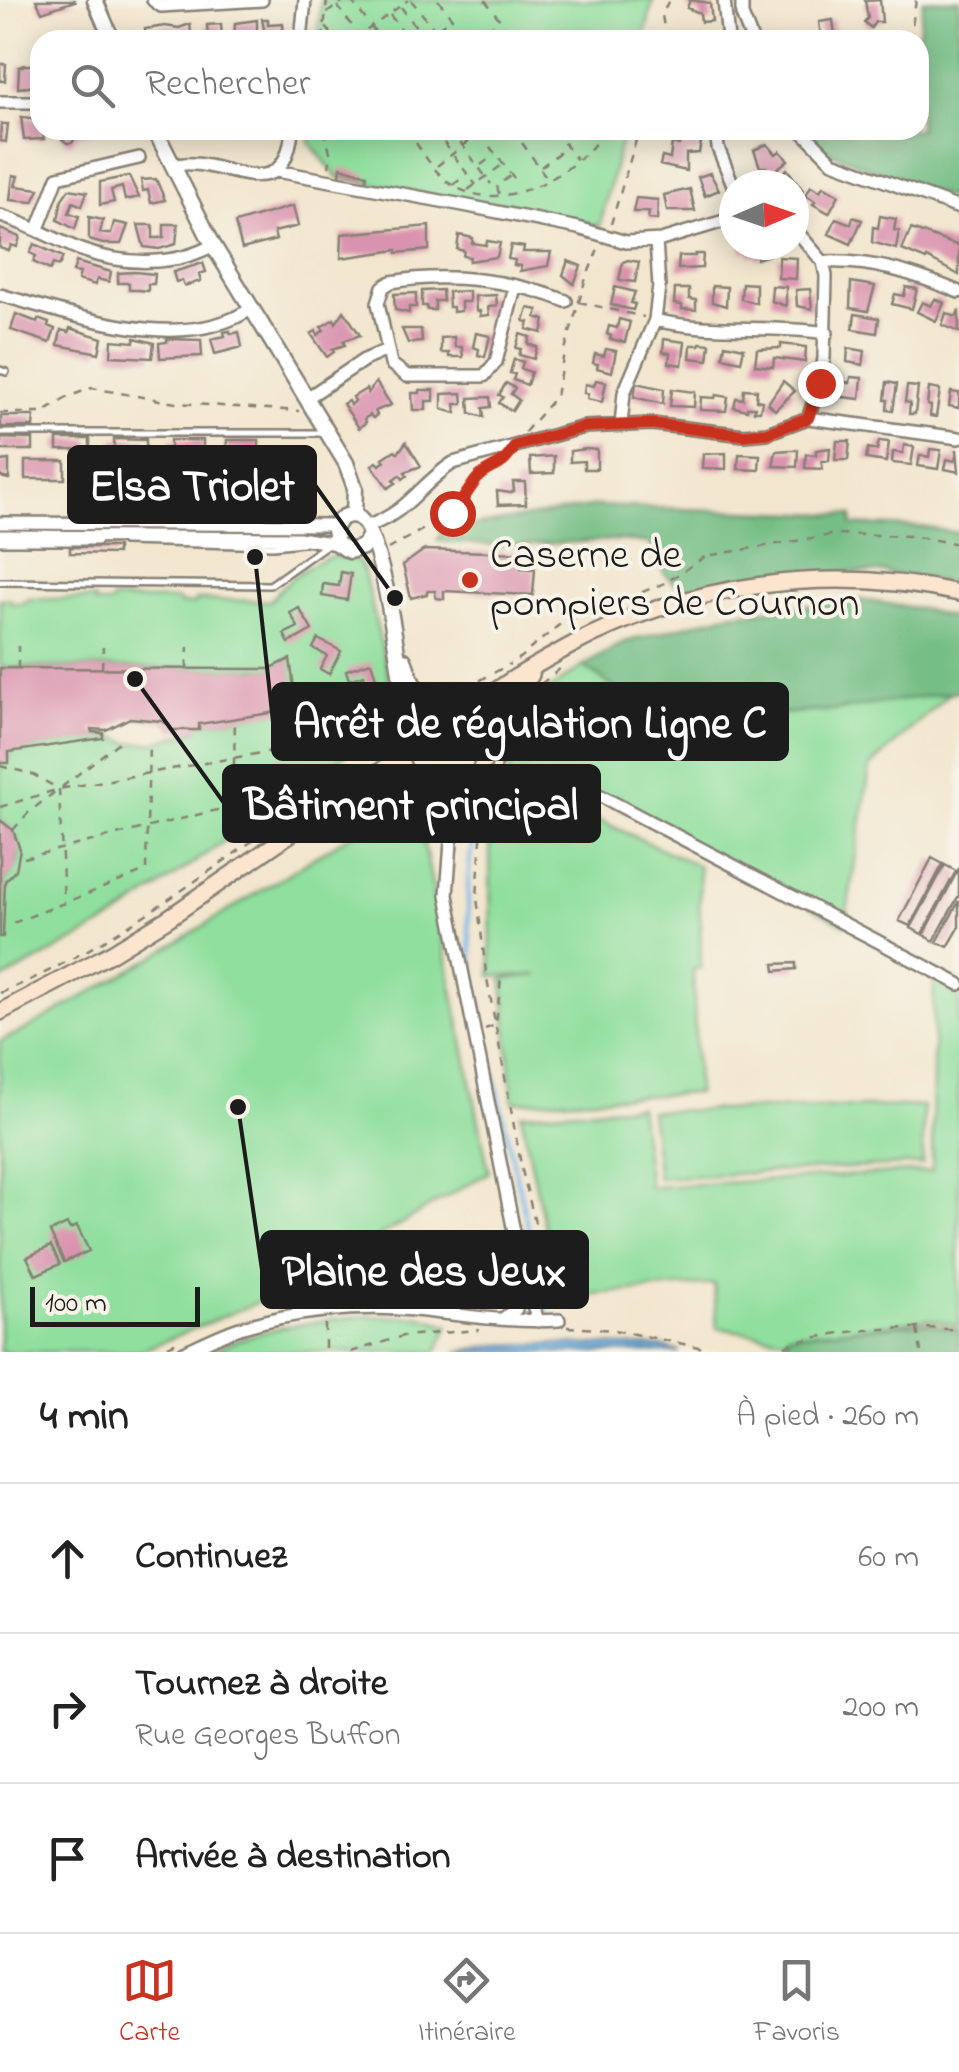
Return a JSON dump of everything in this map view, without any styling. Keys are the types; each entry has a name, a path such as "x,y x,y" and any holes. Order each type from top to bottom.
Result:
{"main road":[{"path":"482,740 572,645 683,600 726,590 847,580 900,583 959,593"},
{"path":"458,714 483,703 511,680 538,677"},
{"path":"0,1012 124,945 384,769 401,749 408,729 425,714 458,714 471,722 482,740 480,772 461,791 440,795 419,788 374,795 302,826"},
{"path":"401,749 404,771 419,788"}],"street":[{"path":"95,0 108,30"},
{"path":"153,0 162,6 262,0"},
{"path":"302,30 304,0"},
{"path":"724,0 742,15"},
{"path":"724,0 727,30"},
{"path":"742,0 748,30"},
{"path":"0,102 30,102"},
{"path":"160,140 213,245 352,475 354,516 368,532 376,554 413,684 440,711"},
{"path":"276,171 288,157 291,140"},
{"path":"717,140 727,170"},
{"path":"811,140 832,162 959,208"},
{"path":"38,229 58,176 139,158"},
{"path":"172,166 185,163 246,175 276,171 559,224 626,242 656,241 719,222"},
{"path":"0,216 84,251 137,261 175,258 213,245"},
{"path":"621,425 624,393 655,320 659,286 656,241"},
{"path":"808,418 820,383 827,333 826,276 823,262 809,246"},
{"path":"823,262 844,260 888,266 959,292"},
{"path":"515,287 496,362 484,376 407,376 391,364 378,303 383,286 391,282 462,279 538,290 572,302"},
{"path":"0,295 90,322 130,327 194,327 233,319 252,308"},
{"path":"655,320 697,328 782,328 827,333"},
{"path":"307,406 364,360 387,350"},
{"path":"358,550 368,532 400,512 452,463 584,427 678,426 744,435 767,433 808,418 959,438"},
{"path":"328,543 343,517 354,516"},
{"path":"0,523 336,525"},
{"path":"0,539 299,538 358,550"},
{"path":"358,550 381,576"},
{"path":"398,642 408,729"},
{"path":"480,772 525,793 600,796 959,984"},
{"path":"461,791 454,803 447,894 522,1267 538,1322"},
{"path":"504,1318 516,1309 523,1290 522,1267"},
{"path":"184,1352 260,1322 326,1313 411,1310 560,1324"}],"lane":[{"path":"0,433 328,432"},
{"path":"0,582 270,584 328,543"}],"path":[{"path":"324,30 327,0"},
{"path":"326,14 348,0 371,28 410,0 435,30 452,18 438,0"},
{"path":"485,0 508,30"},
{"path":"664,30 662,15 669,0"},
{"path":"912,30 916,0"},
{"path":"337,6 355,30"},
{"path":"400,6 417,30"},
{"path":"389,14 401,30"},
{"path":"488,30 500,20"},
{"path":"324,26 327,30"},
{"path":"326,181 331,156 327,140"},
{"path":"414,140 453,185 468,191 500,194 548,180 578,162 594,146 590,140"},
{"path":"442,140 476,185"},
{"path":"459,140 491,184"},
{"path":"434,167 470,140"},
{"path":"487,140 513,176 497,186 500,194"},
{"path":"520,140 548,180"},
{"path":"562,140 578,162"},
{"path":"376,554 452,513 468,496 475,481 507,460 556,396 572,302 620,198 637,140"},
{"path":"540,168 567,147"},
{"path":"478,166 496,154"},
{"path":"468,191 503,164"},
{"path":"453,185 467,174"},
{"path":"572,302 655,320"},
{"path":"0,413 43,412 92,388 176,403 307,406"},
{"path":"18,646 18,668"},
{"path":"102,668 103,647"},
{"path":"187,669 188,647"},
{"path":"538,677 575,658"},
{"path":"24,858 233,806 235,718"},
{"path":"509,721 497,783 483,811 477,897 522,1170 560,1324 614,1330 723,1352"},
{"path":"12,830 29,812 120,741"},
{"path":"13,923 146,871 149,744"},
{"path":"0,807 59,789 288,748"},
{"path":"0,993 138,918 328,786 359,767 376,762"},
{"path":"0,766 32,774 59,789"},
{"path":"59,789 64,906"},
{"path":"496,1025 501,978"},
{"path":"479,1030 496,1025"},
{"path":"326,1313 326,1352"},
{"path":"770,1352 794,1341 916,1326 959,1330"},
{"path":"916,1326 921,1352"},
{"path":"351,1352 403,1336 494,1330"}],"green space":[{"path":"321,0 653,0 646,30 319,30"},
{"path":"923,0 959,0 959,201 822,149 817,140 929,140 929,30 919,30"},
{"path":"621,140 600,226 338,178 310,143"},
{"path":"596,506 853,515 852,525 921,527 959,533 959,585 881,572 749,576 683,591 664,573 650,543 618,540 499,546 437,541 442,531"},
{"path":"334,556 358,560 364,573 391,686 379,722 365,741 116,918 0,981 5,881 16,865 19,849 14,833 0,820 0,759 9,759 9,752 111,736 130,743 154,743 198,730 199,724 297,708 289,659 269,669 0,667 0,599 26,603 27,599 95,599 95,604 111,604 112,600 179,600 180,604 195,604 196,600 270,601 298,573"},
{"path":"862,600 922,609 959,620 959,691 839,710 660,721 584,666 622,643 728,614"},
{"path":"584,666 660,721 839,710 953,690 870,767 845,925 599,795 509,778 514,736 527,710"},
{"path":"378,818 420,824 489,1172 289,1289 138,1352 0,1352 0,1041 155,956"},
{"path":"594,818 699,866 701,968 693,969 697,1093 513,1102 503,979 539,975 491,976 490,836"},
{"path":"934,976 959,990 959,1326 929,1319 783,1338 717,1328 714,1284 559,1297 521,1114 639,1106 649,1187 932,1171"},
{"path":"923,1106 923,1164 658,1178 650,1111"},
{"path":"364,1316 421,1317 449,1325 437,1352 211,1352 267,1331"},
{"path":"927,1323 959,1330 959,1352 784,1352 788,1334"}],"water":[{"path":"499,1345 664,1347 680,1352 456,1352"}],"building":[{"path":"36,0 74,0 75,1 42,12"},
{"path":"690,0 710,3 712,21 701,22 700,13 687,8"},
{"path":"880,0 882,22 875,22 871,28 864,22 868,18 865,1"},
{"path":"262,19 268,19 268,24 283,23 283,30 264,30"},
{"path":"257,20 257,30 235,30 235,23"},
{"path":"833,20 834,30 820,30 819,22"},
{"path":"190,24 191,30 145,29 165,26 179,28"},
{"path":"221,24 221,30 208,30 207,25"},
{"path":"0,64 6,64 5,81 0,81"},
{"path":"30,65 30,87 18,88 19,67"},
{"path":"21,117 30,118 30,140 24,140"},
{"path":"1,124 8,124 6,142 0,141"},
{"path":"681,140 701,142 699,153 686,154 686,171 660,165 662,157 670,159 672,143 679,145"},
{"path":"767,144 788,160 776,170 768,170 760,167 754,150"},
{"path":"341,167 367,175 366,182 340,177"},
{"path":"710,173 719,190 705,196 698,177"},
{"path":"13,175 18,176 15,186 39,189 33,202 10,200"},
{"path":"129,176 139,197 125,200 122,187 111,190 114,202 100,205 100,182"},
{"path":"156,179 165,200 151,203 141,180"},
{"path":"811,186 820,191 823,186 839,195 829,213 813,204"},
{"path":"69,189 87,192 82,206 73,202 69,213 79,216 75,229 58,220 62,199"},
{"path":"690,189 695,211 667,211 664,195"},
{"path":"636,198 658,200 657,220 648,219 649,212 633,212"},
{"path":"293,206 298,226 274,232 276,240 242,249 235,223"},
{"path":"880,216 896,219 896,249 872,242 873,227 878,228"},
{"path":"89,217 103,220 100,233 111,234 114,222 128,225 121,244 89,240"},
{"path":"853,217 862,220 851,244 829,234 836,218 851,224"},
{"path":"164,224 178,224 176,244 159,249 144,247 138,225 153,225 153,238 159,238 164,237"},
{"path":"429,226 429,250 341,258 342,234"},
{"path":"0,229 20,237 17,247 11,245 9,251 0,248"},
{"path":"911,229 959,246 959,275 902,250"},
{"path":"459,235 473,238 472,243 500,243 497,257 469,261 470,257 463,256 464,251 457,249"},
{"path":"34,244 63,257 59,266 53,264 50,270 33,262 36,256 30,253"},
{"path":"511,245 524,247 523,252 551,252 548,266 520,271 515,260 508,259"},
{"path":"703,254 702,268 678,269 679,256"},
{"path":"779,260 797,260 796,279 778,278"},
{"path":"568,261 581,266 574,284 563,275"},
{"path":"76,262 111,272 109,282 97,279 95,285 78,280 80,273 73,272"},
{"path":"623,262 639,262 635,282 619,280"},
{"path":"203,263 206,272 199,274 201,281 184,286 182,280 176,282 173,272"},
{"path":"118,273 155,274 148,291 129,290 129,283 118,283"},
{"path":"851,282 875,286 868,311 850,308"},
{"path":"742,283 756,284 756,303 741,299"},
{"path":"712,286 727,287 726,306 712,302"},
{"path":"772,286 786,287 786,306 771,301"},
{"path":"615,287 635,292 633,310 611,305"},
{"path":"906,287 917,289 912,309 892,304 895,294 904,296"},
{"path":"675,289 689,289 689,299 696,300 696,310 674,304"},
{"path":"810,289 812,309 797,306 796,290"},
{"path":"442,290 443,301 435,301 435,310 422,306 422,291"},
{"path":"469,291 469,302 461,302 461,311 453,312 448,292"},
{"path":"416,293 416,307 409,307 409,313 395,310 394,294"},
{"path":"496,295 497,306 488,307 489,315 480,316 475,296"},
{"path":"935,299 944,303 936,321 917,312 922,302 931,306"},
{"path":"528,308 538,310 536,317 545,320 542,333 527,329 529,322 524,321"},
{"path":"959,310 959,332 942,325 946,313 956,317"},
{"path":"344,311 360,335 343,341 345,345 332,349 334,352 327,357 311,334 316,331 318,335 324,330 321,327 334,319 336,323"},
{"path":"16,314 49,323 55,329 50,343 11,330"},
{"path":"855,314 879,318 877,333 853,329"},
{"path":"619,319 630,322 625,342 610,339 607,334 609,326 617,328"},
{"path":"70,328 102,338 99,353 58,345 61,330 69,332"},
{"path":"402,329 421,329 422,342 408,343"},
{"path":"230,331 239,332 242,347 215,354 211,339"},
{"path":"476,333 490,336 485,357 473,347"},
{"path":"520,334 530,337 528,344 537,347 534,359 519,355 521,349 516,348"},
{"path":"454,337 455,347 462,347 463,357 441,353 441,338"},
{"path":"135,338 154,343 152,358 111,356 112,340 134,342"},
{"path":"167,339 201,340 202,356 160,358 159,343"},
{"path":"664,339 685,342 682,365 669,363 670,353 663,352"},
{"path":"710,344 708,360 690,358 691,345"},
{"path":"725,344 744,348 741,361 723,357"},
{"path":"781,344 806,347 805,362 774,358 773,367 755,365 757,349 781,348"},
{"path":"848,348 865,351 863,365 847,362"},
{"path":"606,349 616,351 612,372 593,363 595,354 604,356"},
{"path":"514,359 523,362 521,369 531,372 527,385 513,380 515,374 510,373"},
{"path":"851,377 862,378 860,399 842,397 845,382 850,383"},
{"path":"596,380 606,382 602,402 587,399 588,394 584,393 585,384 594,386"},
{"path":"783,381 795,391 775,410 768,403"},
{"path":"376,382 391,405 375,411 377,415 364,419 366,422 359,428 343,404 348,401 350,405 355,401 353,397 366,389 368,393"},
{"path":"887,382 897,384 893,411 887,410"},
{"path":"506,383 515,388 511,394 519,400 512,411 499,403"},
{"path":"636,383 664,389 663,404 634,397"},
{"path":"907,386 918,387 915,414 909,414 910,403 905,402"},
{"path":"929,388 940,390 936,417 930,416 931,406 927,405"},
{"path":"672,389 695,392 694,407 670,406"},
{"path":"744,389 757,390 756,400 762,401 760,411 754,411 755,407 734,407 736,398 743,399"},
{"path":"434,390 434,401 426,401 426,410 413,410 412,393"},
{"path":"951,392 959,393 959,408 949,406"},
{"path":"462,393 463,404 455,404 456,413 442,409 442,394"},
{"path":"490,397 491,407 483,408 484,417 470,413 469,398"},
{"path":"701,397 728,397 726,411 700,410"},
{"path":"1,416 34,416 33,427 1,427"},
{"path":"1,438 33,439 33,450 1,450"},
{"path":"57,439 90,439 90,450 57,450"},
{"path":"114,439 146,440 146,451 114,450"},
{"path":"170,440 203,440 203,451 170,451"},
{"path":"227,440 259,440 259,452 226,451"},
{"path":"837,441 850,441 848,460 835,460"},
{"path":"879,441 889,442 886,462 866,459 868,448 877,450"},
{"path":"406,442 421,466 405,472 407,476 403,479 400,475 388,488 372,465 380,465 395,450 398,453"},
{"path":"904,445 914,447 911,465 892,463 893,452 903,453"},
{"path":"830,448 829,461 822,461 822,469 805,468 806,454 816,455 816,450"},
{"path":"930,449 941,450 938,469 918,466 920,455 929,457"},
{"path":"957,449 959,472 945,469 947,459 955,461"},
{"path":"597,450 597,469 584,469 584,461 570,462 570,451"},
{"path":"798,450 797,467 773,466 776,451"},
{"path":"726,453 726,469 702,468 703,454"},
{"path":"739,454 760,455 759,470 738,469"},
{"path":"554,456 554,473 531,474 530,458"},
{"path":"9,460 9,479 0,476 0,461"},
{"path":"25,461 65,461 65,479 25,479"},
{"path":"513,482 525,482 526,504 498,505 497,491 514,491"},
{"path":"70,547 117,547 117,554 70,553"},
{"name":"Caserne de pompiers de Cournon","path":"424,550 522,553 521,568 535,569 533,595 444,591 444,599 436,598 435,591 427,591 411,598 403,565"},
{"path":"341,572 351,574 347,600 322,596 323,584 339,586"},
{"path":"299,608 312,630 289,643 284,634 298,627 290,613"},
{"path":"318,639 341,651 329,674 320,669 327,656 313,648"},
{"path":"290,659 297,709 199,724 199,730 171,730 161,721 130,718 106,730 92,729 103,733 103,738 9,752 9,763 0,763 0,668 269,669"},
{"path":"371,662 379,687 369,690 364,675 349,680 346,670"},
{"path":"0,820 13,830 20,849 16,870 5,881 3,937 0,937"},
{"path":"932,858 943,864 910,926 899,921"},
{"path":"945,865 956,871 922,934 911,928"},
{"path":"959,868 959,895 934,941 924,935"},
{"path":"959,901 959,928 948,947 937,942"},
{"path":"796,963 796,969 775,971 774,964"},
{"path":"67,1224 70,1229 77,1226 89,1251 64,1262 50,1232"},
{"path":"51,1246 60,1264 36,1275 27,1257"}],"waterway":[{"path":"475,817 468,884 475,979 548,1312"}],"place":[{"name":"Arrêt de régulation Ligne C","path":"255,557"},
{"name":"Caserne de pompiers de Cournon","path":"470,580"},
{"name":"Elsa Triolet","path":"395,598"},
{"name":"Bâtiment principal","path":"135,679"},
{"name":"Plaine des Jeux","path":"238,1107"}],"route":[{"path":"452,513 468,496 475,481 507,460 515,446 584,427 652,424 727,434 767,433 808,418 820,383"}]}
